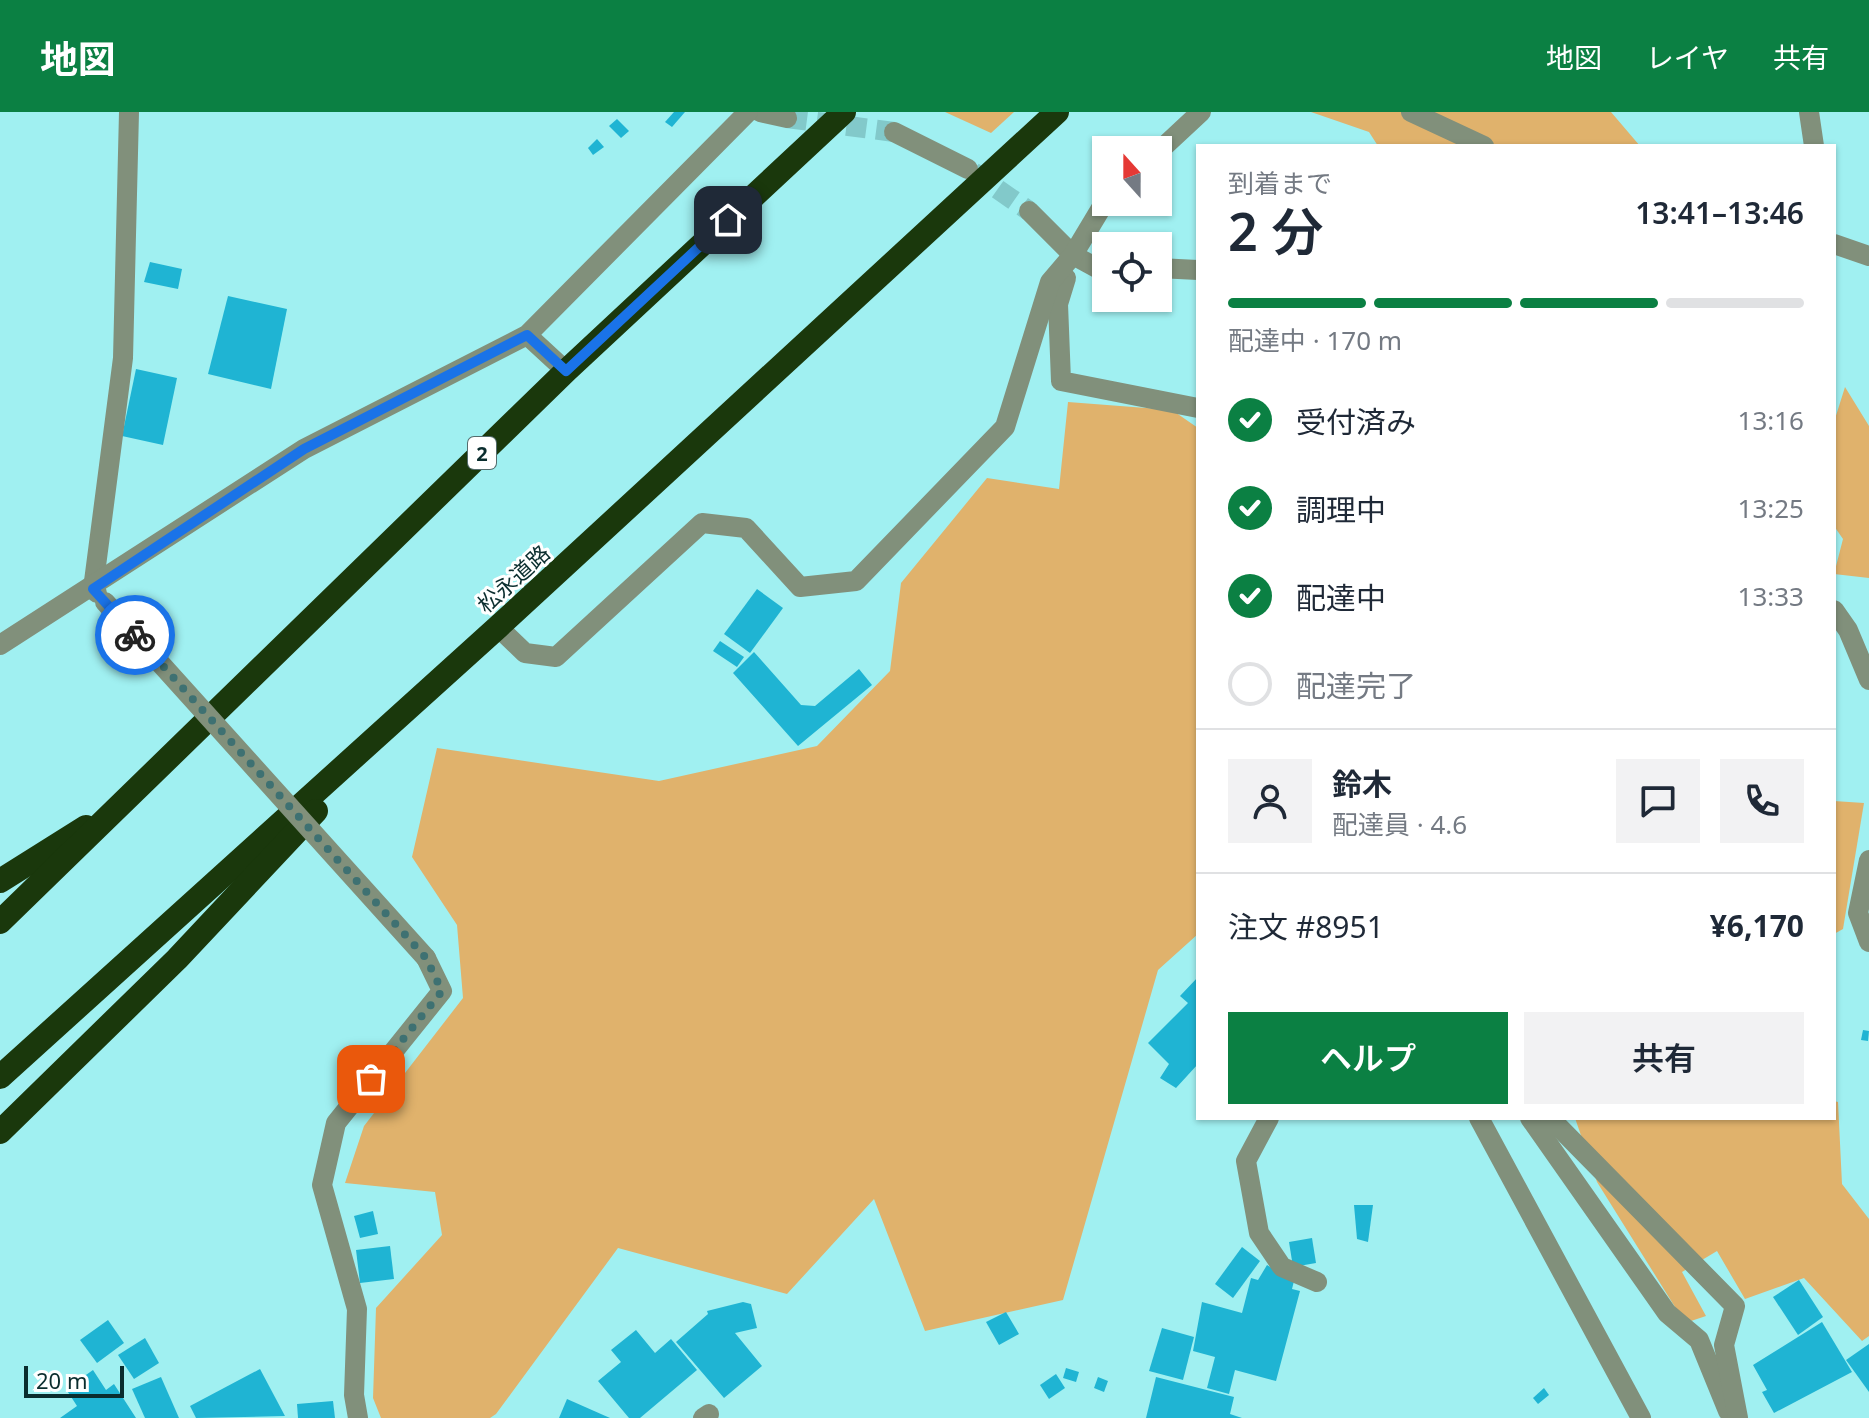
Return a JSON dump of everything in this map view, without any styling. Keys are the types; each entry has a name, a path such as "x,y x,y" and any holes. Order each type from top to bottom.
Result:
{"highway":[{"name":"2","path":"0,922 566,371 844,112"},
{"name":"松永道路","path":"0,1077 498,627 1057,112"},
{"path":"0,1132 177,959 441,678"},
{"path":"0,881 127,801"}],"street":[{"path":"129,112 123,358 99,595 426,958 442,991 336,1123 322,1185 357,1309 354,1395 358,1418"},
{"path":"0,645 99,595 304,449 527,335 748,112"},
{"path":"760,112 787,118"},
{"path":"1172,139 1201,112"},
{"path":"1411,112 1480,144"},
{"path":"1809,112 1814,144"},
{"path":"894,132 968,169"},
{"path":"1029,211 1073,255 1092,265"},
{"path":"498,627 525,653 556,657 702,523 746,528 800,587 856,581 1005,427 1050,282 1073,255 1096,216"},
{"path":"1836,245 1869,256"},
{"path":"1073,255 1058,304 1061,381 1196,408"},
{"path":"1172,269 1196,270"},
{"path":"527,335 566,371"},
{"path":"1836,613 1848,630 1869,680"},
{"path":"1869,860 1858,913 1869,942"},
{"path":"1268,1120 1246,1161 1259,1233 1282,1267 1317,1282"},
{"path":"1480,1120 1641,1418"},
{"path":"1531,1120 1667,1313 1699,1340 1731,1418"},
{"path":"1552,1120 1735,1306 1724,1345 1738,1418"}],"shaded area":[{"path":"945,112 1014,112 991,133"},
{"path":"1311,112 1611,112 1638,144 1377,144 1369,132"},
{"path":"1845,387 1869,426 1869,578 1836,574 1843,539 1836,529 1836,416"},
{"path":"1068,402 1172,410 1196,427 1196,936 1158,970 1063,1300 925,1331 874,1199 787,1294 618,1248 496,1414 490,1418 381,1418 373,1398 376,1308 442,1235 435,1192 345,1183 364,1126 463,998 457,925 412,857 437,748 659,781 817,746 890,671 901,583 987,478 1059,489"},
{"path":"1836,801 1864,803 1843,929 1836,933"},
{"path":"1838,1102 1842,1184 1869,1219 1869,1336 1862,1341 1804,1278 1745,1299 1717,1251 1682,1272 1706,1316 1685,1323 1597,1182 1576,1120 1836,1120"}],"building":[{"path":"674,112 685,112 672,127 665,122"},
{"path":"617,119 629,131 621,138 609,126"},
{"path":"597,139 604,147 593,155 588,148"},
{"path":"150,262 182,269 178,289 144,282"},
{"path":"228,296 287,309 271,389 208,374"},
{"path":"136,369 177,378 163,445 122,436"},
{"path":"757,589 783,608 750,653 724,634"},
{"path":"720,641 744,657 737,667 713,651"},
{"path":"754,652 801,705 815,706 859,669 872,685 798,746 733,673"},
{"path":"1196,979 1196,1066 1176,1088 1160,1078 1169,1064 1148,1043 1188,1003 1180,996"},
{"path":"1863,1030 1869,1031 1868,1041 1861,1040"},
{"path":"1354,1205 1373,1205 1368,1242 1357,1239"},
{"path":"373,1211 378,1234 360,1238 354,1216"},
{"path":"1312,1238 1316,1263 1293,1267 1289,1242"},
{"path":"390,1246 394,1279 360,1283 356,1250"},
{"path":"1242,1247 1260,1261 1233,1298 1215,1284"},
{"path":"1267,1265 1294,1281 1292,1289 1300,1291 1276,1381 1235,1370 1229,1394 1207,1388 1215,1357 1193,1351 1202,1302 1242,1313 1251,1278 1258,1280"},
{"path":"1799,1280 1823,1317 1798,1335 1773,1297"},
{"path":"743,1302 751,1304 757,1328 735,1333 762,1366 724,1398 676,1342 708,1314 707,1311"},
{"path":"1006,1312 1019,1334 999,1345 986,1322"},
{"path":"108,1320 124,1343 97,1363 80,1340"},
{"path":"1822,1322 1852,1372 1774,1413 1762,1392 1767,1390 1753,1365"},
{"path":"1162,1328 1194,1337 1183,1380 1149,1371"},
{"path":"636,1330 655,1353 671,1339 697,1370 640,1418 629,1418 598,1381 621,1362 611,1350"},
{"path":"145,1338 159,1363 134,1379 118,1355"},
{"path":"1869,1344 1869,1392 1846,1360"},
{"path":"1066,1368 1079,1372 1076,1382 1063,1378"},
{"path":"260,1369 285,1416 196,1418 190,1406"},
{"path":"93,1370 106,1390 114,1384 136,1418 60,1418 77,1406 66,1389"},
{"path":"1056,1374 1065,1388 1049,1399 1040,1385"},
{"path":"161,1377 179,1418 145,1418 132,1389"},
{"path":"1098,1377 1108,1381 1104,1392 1094,1388"},
{"path":"1156,1377 1234,1397 1230,1414 1242,1418 1146,1418"},
{"path":"1544,1388 1549,1395 1538,1404 1533,1398"},
{"path":"567,1399 610,1418 559,1418"},
{"path":"333,1401 335,1418 298,1418 297,1404"}],"tunnel":[{"path":"787,118 894,132"},
{"path":"973,172 1029,211"}],"way so far":[{"path":"135,635 426,958 442,991 371,1079"}],"route":[{"path":"135,635 93,589 304,449 527,335 566,371 728,220"}]}
